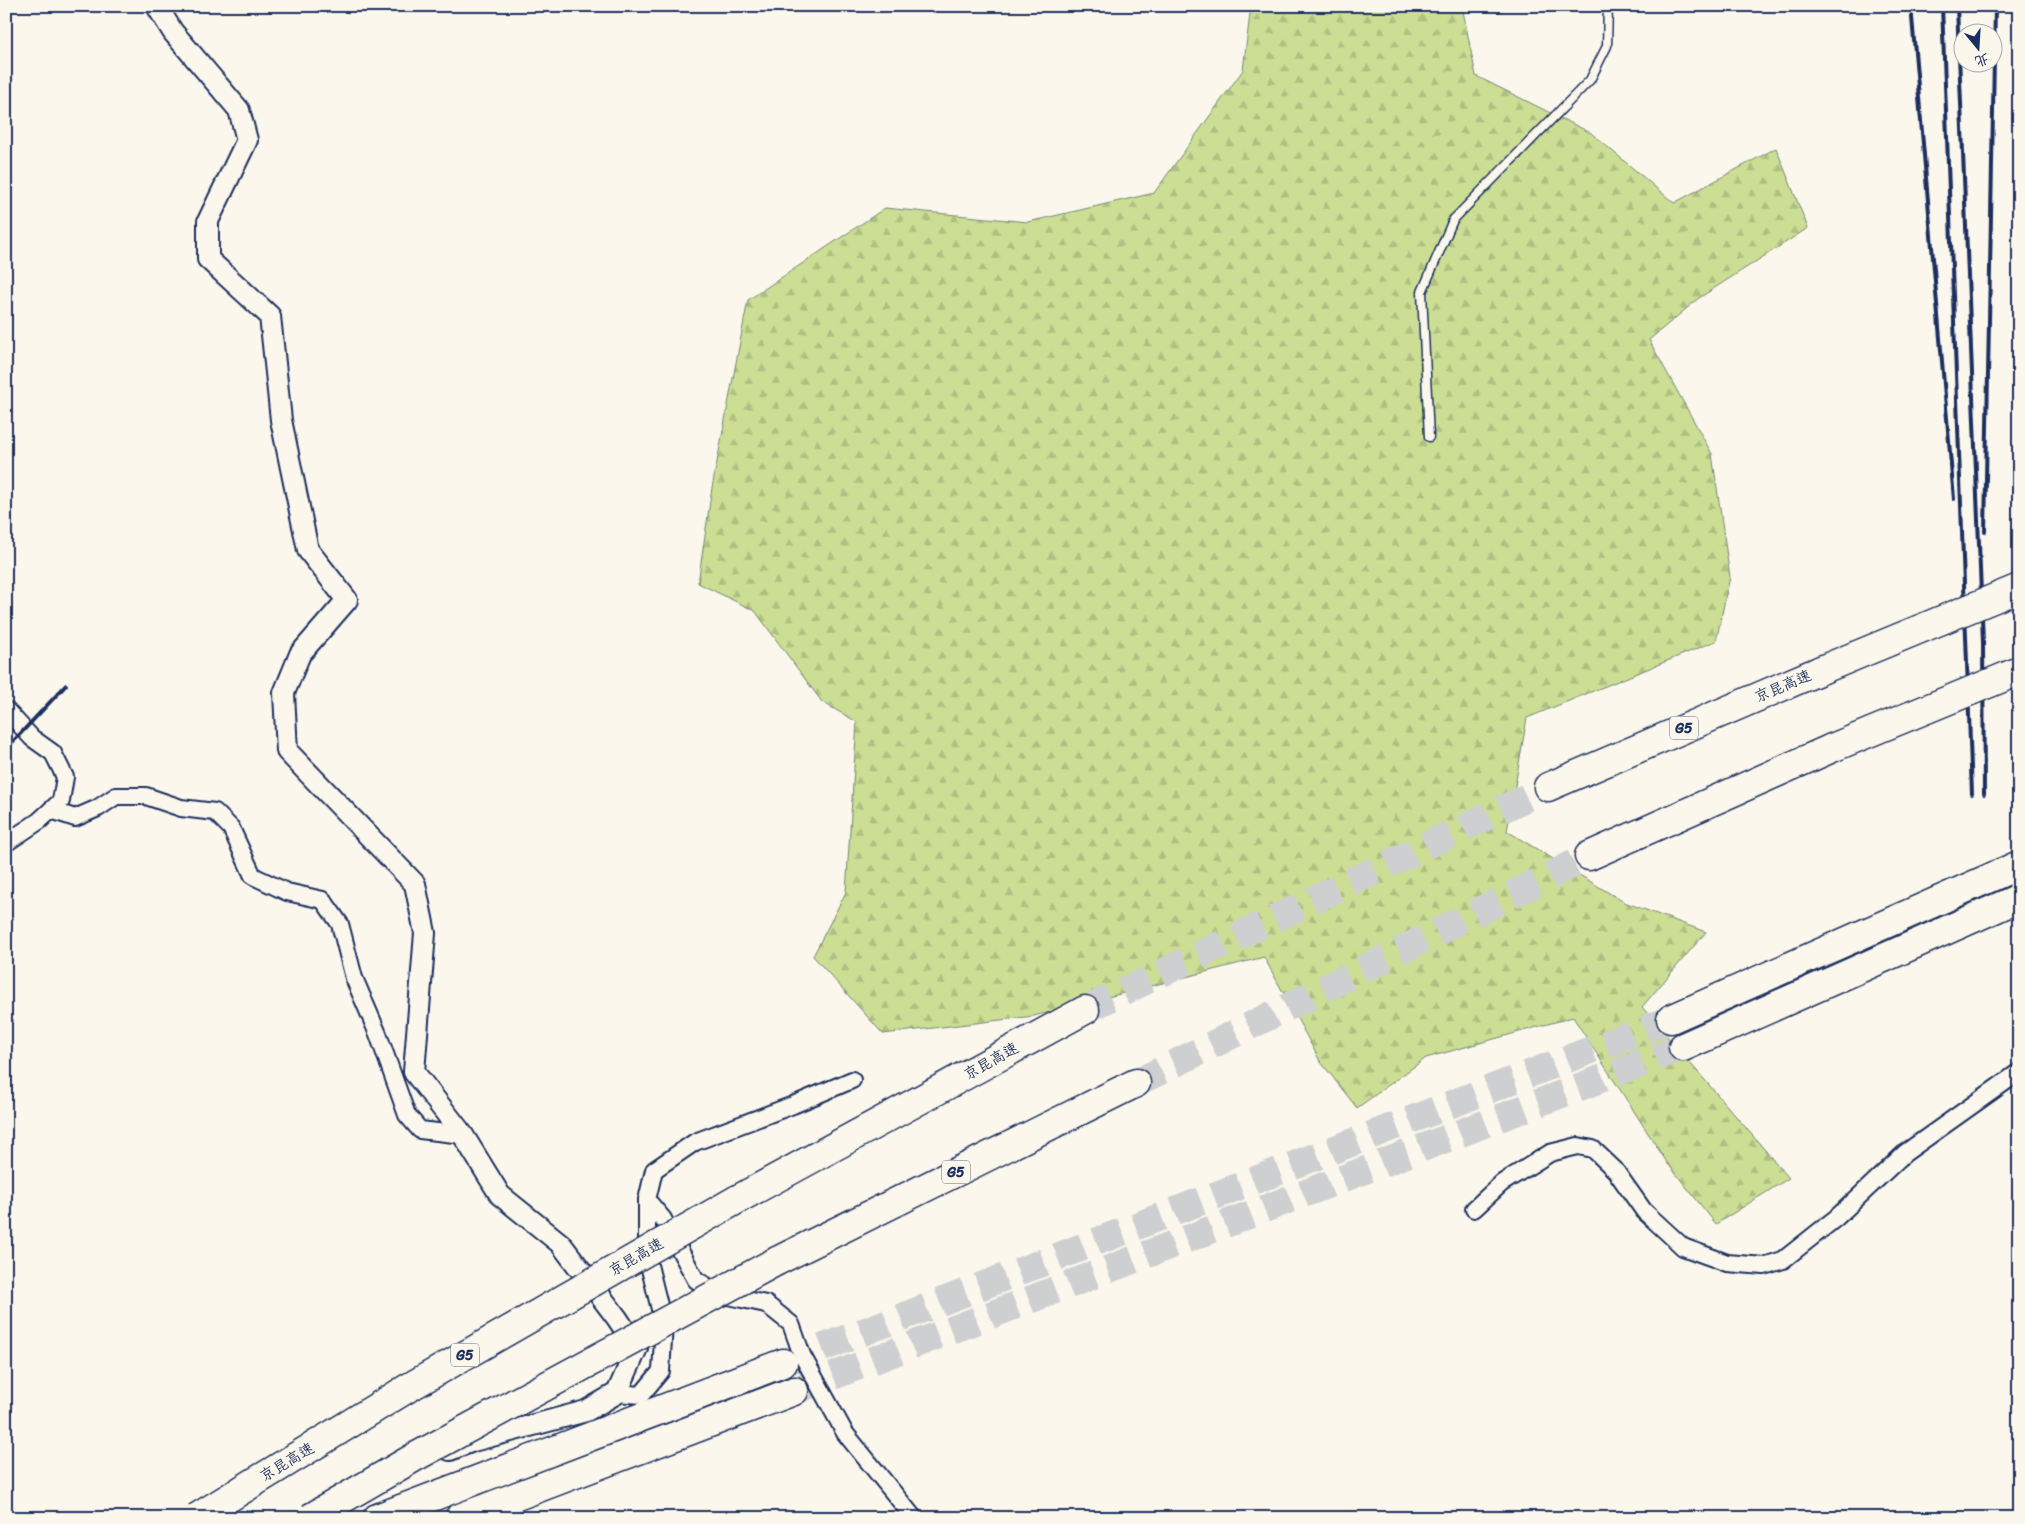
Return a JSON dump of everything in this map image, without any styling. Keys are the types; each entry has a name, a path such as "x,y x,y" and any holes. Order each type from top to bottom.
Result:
{"highway":[{"name":"京昆高速","path":"1548,787 1820,670 2019,588"},
{"path":"1589,856 1832,748 2019,671"},
{"path":"1671,1020 2019,865"},
{"path":"1683,1047 2019,898"},
{"name":"京昆高速","path":"196,1518 408,1388 738,1199 1085,1010"},
{"name":"G5","path":"309,1518 415,1457 777,1261 1136,1083"},
{"path":"377,1518 783,1363"},
{"path":"459,1518 794,1391"}],"street":[{"path":"159,6 158,8 173,32 239,110 247,140 208,221 208,259 270,316 282,420 308,550 346,600 300,654 284,693 287,751 415,884 425,933 414,1072 463,1135 500,1195 561,1244 617,1318 637,1348 617,1393"},
{"path":"6,710 32,738 53,753 65,778 61,801 39,821 6,843"},
{"path":"52,810 75,818 98,808 116,796 146,796 181,808 215,812 231,828 253,876 287,892 323,900 340,924 354,978 378,1034 408,1115 420,1130 463,1135"},
{"path":"1474,1209 1502,1184 1550,1153 1578,1146 1593,1149 1615,1170 1644,1211 1683,1247 1727,1263 1764,1266 1784,1260 1836,1218 1905,1153 2019,1072"},
{"path":"309,1518 308,1514 350,1487 473,1441 586,1410 617,1393 641,1395 660,1371 664,1325 647,1257 647,1200 654,1170 695,1142 793,1105 852,1080"},
{"path":"647,1200 663,1219 696,1280 723,1296 766,1304 791,1324 802,1355 845,1433 914,1518"}],"lane":[{"path":"1429,437 1422,292 1453,220 1590,80 1607,46 1608,6"}],"green space":[{"path":"1251,6 1462,6 1476,76 1591,133 1674,203 1776,148 1808,228 1699,298 1649,340 1712,454 1730,577 1716,641 1527,718 1507,831 1624,902 1706,932 1642,1007 1789,1178 1716,1224 1668,1164 1573,1017 1426,1058 1357,1108 1320,1061 1264,957 1034,1016 883,1034 813,956 846,892 857,722 822,702 755,611 698,583 712,488 748,300 885,208 1028,222 1154,193 1243,70"}],"tunnel":[{"path":"1085,1010 1548,787"},
{"path":"1136,1083 1589,856"},
{"path":"783,1363 1671,1019"},
{"path":"794,1391 1683,1047"}],"railway":[{"path":"1911,6 1954,499"},
{"path":"1942,6 1972,794"},
{"path":"1957,6 1983,642 1984,794"},
{"path":"1985,532 1995,6"},
{"path":"6,749 66,685"}]}
